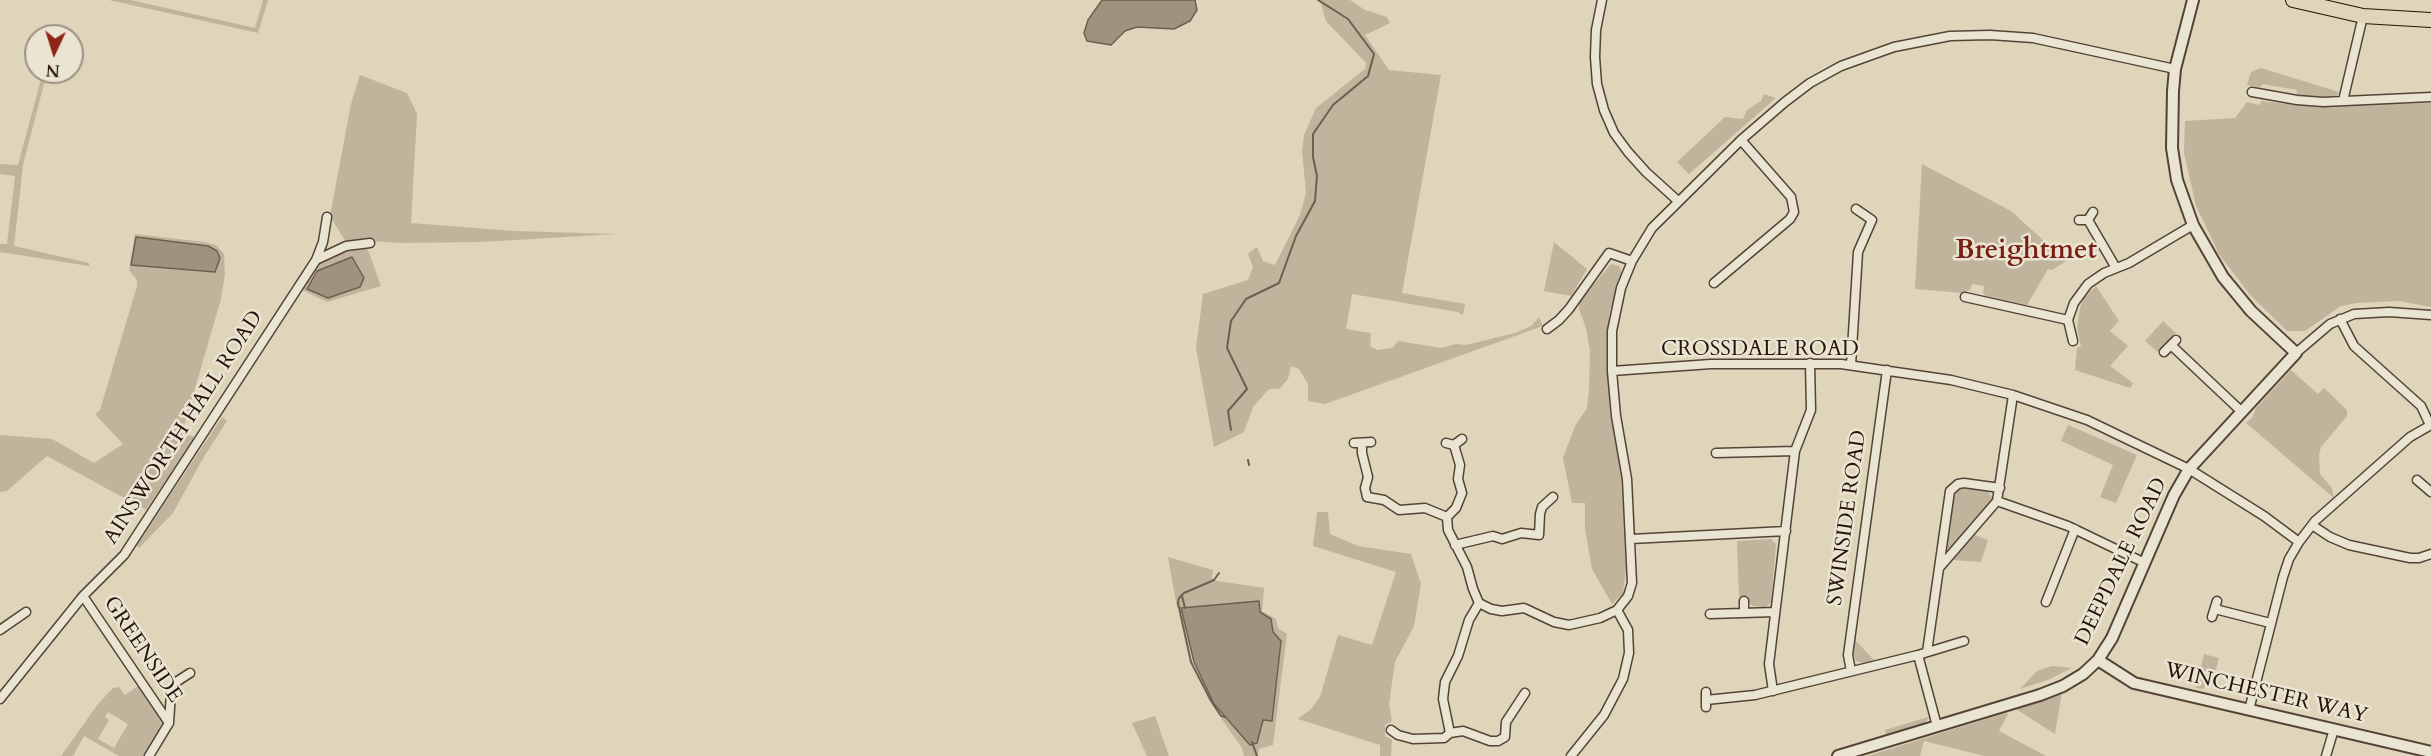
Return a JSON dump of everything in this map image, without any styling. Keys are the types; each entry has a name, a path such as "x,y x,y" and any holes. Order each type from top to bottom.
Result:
{"highway":[{"path":"2298,1 2362,16 2431,20"}],"street":[{"path":"1602,0 1595,57 1597,84 1604,110 1614,132 1628,152 1678,201"},
{"path":"2191,0 2175,69 2171,118 2172,148 2177,180 2193,225 2223,277 2238,297 2296,353 2323,330 2340,319 2354,314 2379,312 2431,315"},
{"path":"2185,28 2201,0"},
{"path":"2343,101 2362,16"},
{"path":"1454,442 1460,465 1458,479 1462,493 1456,508 1447,517 1448,530 1467,567 1479,603 1502,611 1524,608 1554,622 1569,625 1582,624 1617,610 1628,596 1632,583 1627,479 1616,417 1612,371 1615,312 1621,288 1632,261 1652,228 1678,201 1741,140 1810,83 1841,66 1894,47 1934,38 1971,34 2033,38 2175,69"},
{"path":"2252,92 2323,102 2431,97"},
{"path":"1714,283 1790,219 1794,207 1791,196 1741,140"},
{"path":"1851,364 1857,257 1859,246 1872,220 1856,209"},
{"name":"AINSWORTH HALL ROAD","path":"0,699 83,596 124,555 316,260 323,242 327,217"},
{"path":"2086,217 2116,268"},
{"path":"2073,341 2068,320 2074,303 2088,284 2193,225"},
{"path":"316,260 346,246 370,243"},
{"path":"1547,329 1559,321 1569,309 1609,253 1632,261"},
{"path":"1740,261 1748,269"},
{"path":"1972,296 2068,320"},
{"path":"2249,710 2283,577 2289,559 2299,542 2312,525 2410,437 2431,425 2421,406 2354,346 2340,319"},
{"path":"2164,352 2173,342 2242,412"},
{"name":"DEEPDALE ROAD","path":"1838,756 2063,686 2083,674 2098,660 2112,638 2174,495 2189,469 2296,353"},
{"path":"1773,691 1769,664 1795,452 1810,416 1810,363"},
{"name":"CROSSDALE ROAD","path":"1612,371 1711,364 1851,364 1951,380 2013,395 2087,420 2189,469 2264,516 2299,542"},
{"name":"SWINSIDE ROAD","path":"1851,671 1848,655 1887,370"},
{"path":"1940,568 1997,501 2013,395"},
{"path":"1362,443 1368,477 1365,488 1367,497 1384,500 1399,510 1425,508 1447,517"},
{"path":"1716,453 1795,452"},
{"path":"2417,480 2431,492"},
{"path":"1937,726 1922,654 1940,568 1950,491 1958,484 1964,483 2000,488"},
{"path":"1455,544 1493,536 1502,539 1521,533 1543,537 1540,514 1542,507 1553,495"},
{"path":"1997,501 2075,529 2145,563"},
{"path":"2312,525 2330,537 2349,544 2410,558 2426,557 2431,554"},
{"path":"2046,602 2075,529"},
{"path":"1631,539 1786,531"},
{"name":"GREENSIDE","path":"83,596 169,723 149,756"},
{"path":"1744,601 1744,613"},
{"path":"1450,733 1443,699 1445,682 1458,656 1469,620 1479,603"},
{"path":"2215,609 2270,623"},
{"path":"1570,756 1604,715 1623,679 1629,653 1628,630 1617,610"},
{"path":"0,630 26,612"},
{"path":"1710,614 1775,612"},
{"path":"1706,700 1746,697 1922,654 1960,642 1953,632"},
{"name":"WINCHESTER WAY","path":"2098,660 2134,683 2431,752"},
{"path":"169,723 171,693 176,682 190,673"},
{"path":"1391,730 1398,735 1413,739 1444,738 1450,733 1463,731 1490,741 1498,741 1505,737 1506,722 1526,690"},
{"path":"2326,756 2334,729"}],"shaded area":[{"path":"109,0 131,0 255,28 263,0 268,0 258,33"},
{"path":"1102,0 1195,0 1197,10 1190,21 1174,29 1137,27 1125,31 1111,45 1087,41 1084,33 1088,20"},
{"path":"1320,0 1350,0 1365,10 1387,17 1390,23 1365,35 1389,70 1441,75 1402,293 1465,304 1463,315 1458,312 1352,294 1346,329 1371,333 1370,346 1377,350 1392,348 1398,341 1441,348 1456,344 1466,345 1515,333 1531,326 1539,317 1543,326 1325,404 1308,401 1308,384 1299,369 1291,366 1288,379 1279,389 1269,389 1253,407 1244,432 1214,447 1196,348 1203,294 1248,280 1253,267 1248,254 1257,247 1263,261 1275,265 1300,215 1306,193 1302,151 1304,135 1316,108 1365,69 1366,63 1326,21"},
{"path":"2261,68 2339,92 2328,102 2296,98 2297,90 2262,84 2261,87 2247,85 2251,72"},
{"path":"360,75 407,93 417,114 411,223 514,231 616,234 480,242 399,243 361,240 347,244 330,216 351,104"},
{"path":"40,84 44,84 23,165 14,246 89,263 89,266 0,252 0,244 7,244 15,176 0,174 0,164 18,165"},
{"path":"1764,94 1776,98 1689,174 1677,162 1725,117 1743,119 1747,110 1761,101"},
{"path":"2261,101 2306,106 2431,103 2431,307 2399,301 2357,303 2341,306 2305,331 2287,331 2250,295 2219,254 2196,206 2184,153 2185,121 2235,118 2247,102 2260,105"},
{"path":"1922,164 2011,211 2066,261 2052,270 2048,269 2027,305 1986,296 1983,293 1984,286 1972,284 1970,290 1963,293 1915,289"},
{"path":"135,234 204,242 216,245 224,254 225,274 221,299 182,433 195,437 146,510 47,456 7,491 0,492 0,435 52,439 94,463 123,444 95,414 100,410 137,286 137,280 129,270"},
{"path":"136,237 208,246 217,251 220,258 215,272 131,265"},
{"path":"1554,242 1587,269 1571,296 1544,291"},
{"path":"367,247 381,286 327,302 300,289 320,263 351,248"},
{"path":"352,257 364,278 360,287 328,298 307,289 317,271"},
{"path":"1611,264 1619,266 1622,272 1609,314 1607,358 1610,414 1621,469 1626,569 1623,593 1612,604 1592,569 1585,528 1585,503 1572,503 1563,458 1575,426 1587,408 1589,389 1590,351 1579,302"},
{"path":"2096,286 2119,321 2110,331 2128,346 2110,366 2133,383 2130,388 2075,370 2077,348 2081,346 2077,328 2080,308 2084,298"},
{"path":"2163,321 2176,333 2158,352 2145,341"},
{"path":"2291,370 2318,394 2324,388 2347,410 2347,416 2321,447 2319,455 2320,474 2332,488 2334,498 2246,423 2252,418 2256,408"},
{"path":"222,417 227,421 202,460 173,513 139,548 137,545"},
{"path":"2068,425 2137,455 2116,503 2100,497 2113,465 2061,441"},
{"path":"1962,488 1987,491 1993,498 1952,548 1948,549 1946,546 1954,492"},
{"path":"1317,512 1328,512 1330,534 1358,546 1411,554 1421,584 1414,626 1395,662 1389,704 1392,721 1385,725 1385,736 1392,740 1391,756 1380,756 1380,745 1298,719 1311,709 1320,697 1338,635 1372,645 1396,572 1313,546"},
{"path":"1975,535 1988,540 1981,562 1953,560"},
{"path":"1771,539 1776,544 1771,602 1766,607 1753,606 1749,603 1748,596 1739,597 1737,541"},
{"path":"1168,557 1213,570 1212,578 1218,581 1264,588 1262,611 1276,619 1278,628 1287,634 1273,745 1259,749 1258,756 1244,756 1242,748 1221,718 1225,718 1251,745 1257,743 1263,719 1272,721 1273,633 1271,619 1260,612 1259,601 1177,608"},
{"path":"1259,601 1260,612 1271,619 1273,632 1281,641 1272,721 1263,720 1257,743 1250,745 1214,704 1194,662 1181,608"},
{"path":"1855,640 1874,660 1864,663 1856,661"},
{"path":"2204,654 2219,658 2214,677 2207,676 2204,689 2196,688"},
{"path":"2052,666 2072,668 2048,680 2020,689 2037,671"},
{"path":"138,686 163,721 163,725 144,756 119,756 84,736 73,756 61,756 98,704 113,688 119,687 125,695","holes":["108,712 128,724 114,748 98,739 109,720 105,717"]},
{"path":"2063,686 2055,734 2008,704"},
{"path":"2008,714 1999,731 2046,756 1985,756 1924,741 1920,756 1867,756"},
{"path":"1155,716 1169,756 1147,756 1132,723"},
{"path":"1931,716 1923,724 1886,735 1885,730"}],"waterway":[{"path":"1231,430 1228,411 1247,389 1227,348 1231,321 1246,299 1279,283 1296,236 1315,201 1317,176 1313,157 1313,134 1333,105 1368,76 1374,54 1348,19 1318,0"},
{"path":"1248,460 1249,465"},
{"path":"1219,573 1214,580 1184,593 1178,603 1191,662 1211,701 1221,716 1225,717"},
{"path":"1182,596 1185,608"},
{"path":"1252,742 1257,756"}],"district":[{"name":"Breightmet","path":"2026,252"}]}
